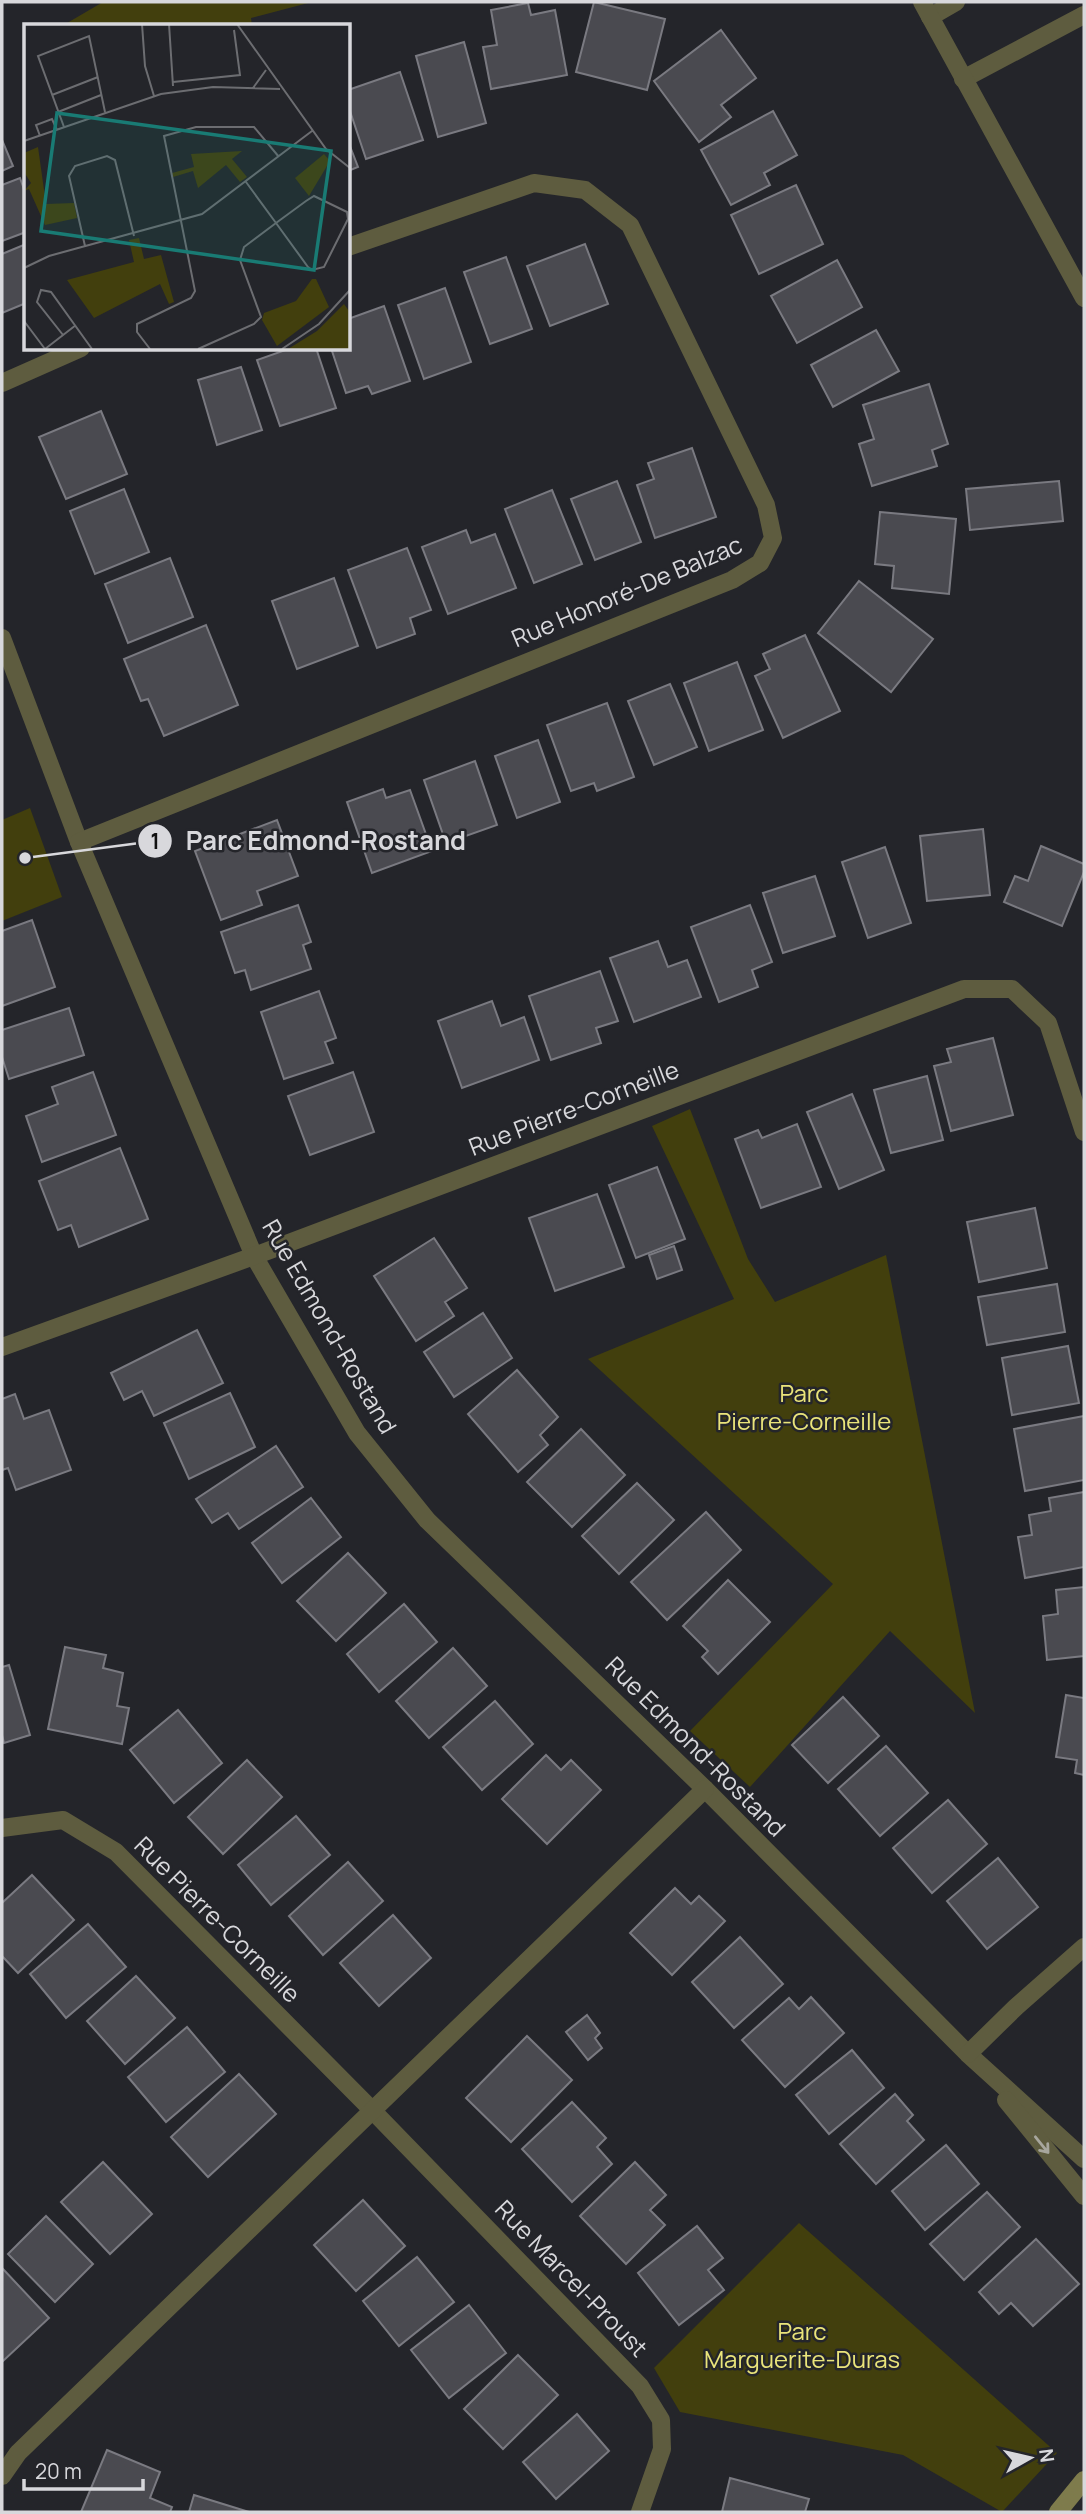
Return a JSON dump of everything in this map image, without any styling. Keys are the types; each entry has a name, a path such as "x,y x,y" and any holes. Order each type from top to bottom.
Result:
{"street":[{"path":"956,2 926,9 1084,298"},
{"path":"963,79 1084,15"},
{"name":"Rue Honoré-De Balzac","path":"79,842 732,580 760,563 774,538 766,505 630,225 584,190 534,183 350,246"},
{"path":"2,383 76,350"},
{"name":"Rue Edmond-Rostand","path":"2,638 79,842 254,1256 358,1433 428,1520 705,1790 968,2054 1084,2159"},
{"name":"Rue Pierre-Corneille","path":"2,1347 254,1256 964,989 1012,989 1048,1023 1084,1132"},
{"path":"2,2476 18,2453 705,1790"},
{"name":"Rue Pierre-Corneille","path":"2,1828 63,1820 116,1852 372,2110"},
{"path":"968,2054 1084,1947"},
{"name":"Rue Edmond-Rostand","path":"968,2054 1084,2196"},
{"name":"Rue Marcel-Proust","path":"372,2110 640,2386 661,2420 662,2449 640,2512"},
{"path":"1058,2512 1084,2480"}],"green space":[{"path":"103,2 312,2 251,18 252,24 65,24"},
{"path":"30,808 62,897 2,921 2,820"},
{"name":"Parc Pierre-Corneille","path":"690,1109 748,1259 775,1302 886,1255 975,1713 890,1631 750,1787 690,1731 833,1584 588,1359 734,1299 652,1126"},
{"name":"Parc Marguerite-Duras","path":"799,2223 1057,2453 1002,2512 903,2455 680,2412 654,2368"}],"building":[{"path":"594,2 665,19 647,90 576,72"},
{"path":"528,3 531,15 555,10 567,75 491,89 483,47 497,45 491,10"},
{"path":"721,30 756,78 721,105 731,117 699,142 654,81"},
{"path":"464,42 486,123 438,137 416,56"},
{"path":"400,72 423,140 366,159 350,111 350,89"},
{"path":"773,111 797,155 764,173 770,185 731,205 701,150"},
{"path":"2,140 13,166 2,171"},
{"path":"350,146 358,167 350,170"},
{"path":"20,178 24,189 24,233 2,241 2,185"},
{"path":"796,185 823,244 759,274 731,215"},
{"path":"585,244 608,304 550,326 527,266"},
{"path":"24,245 24,304 2,313 2,254"},
{"path":"506,257 532,329 490,344 464,272"},
{"path":"837,260 862,307 797,343 771,296"},
{"path":"445,288 471,362 424,379 398,305"},
{"path":"384,306 410,381 372,394 368,386 346,393 332,350 350,350 350,318"},
{"path":"876,330 899,371 833,407 811,365"},
{"path":"285,350 317,350 336,408 280,426 257,360"},
{"path":"241,367 262,430 217,445 198,380"},
{"path":"929,384 948,444 932,450 937,466 872,486 859,444 874,439 863,405"},
{"path":"101,411 127,474 66,499 39,437"},
{"path":"692,448 716,517 655,538 637,485 654,479 648,463"},
{"path":"617,481 641,542 595,560 571,499"},
{"path":"1059,481 1063,521 970,530 966,489"},
{"path":"124,489 149,552 95,574 70,511"},
{"path":"552,490 582,564 534,583 505,509"},
{"path":"880,512 956,519 949,594 892,588 894,566 875,564"},
{"path":"466,530 471,543 495,534 516,588 448,614 422,547"},
{"path":"407,548 431,610 410,618 415,634 377,648 348,570"},
{"path":"170,558 193,617 128,643 105,584"},
{"path":"334,578 358,646 297,669 272,601"},
{"path":"859,581 933,639 891,692 818,633"},
{"path":"206,625 238,705 164,736 148,699 141,701 124,659"},
{"path":"805,635 840,711 783,738 755,676 770,669 763,654"},
{"path":"737,662 763,730 709,751 684,683"},
{"path":"670,684 697,747 654,765 628,701"},
{"path":"607,703 634,777 597,791 594,783 571,791 547,725"},
{"path":"538,740 560,802 517,818 495,756"},
{"path":"475,761 497,825 446,843 424,780"},
{"path":"383,789 386,798 410,790 432,851 372,873 347,802"},
{"path":"277,820 298,876 257,891 262,905 221,920 195,851"},
{"path":"983,829 990,895 927,901 920,836"},
{"path":"1041,846 1084,864 1084,872 1062,926 1004,902 1015,876 1028,881"},
{"path":"885,847 911,923 868,938 842,862"},
{"path":"815,876 835,936 783,953 763,893"},
{"path":"298,905 311,942 303,945 311,969 251,990 245,970 235,973 221,932"},
{"path":"750,905 772,962 752,970 758,987 719,1002 691,927"},
{"path":"32,920 55,987 2,1006 2,931"},
{"path":"658,941 668,967 687,960 701,997 634,1022 610,958"},
{"path":"600,971 618,1021 596,1028 601,1043 551,1060 529,996"},
{"path":"319,991 336,1038 325,1042 333,1063 284,1079 261,1012"},
{"path":"492,1001 501,1026 524,1017 539,1060 462,1088 438,1021"},
{"path":"69,1008 84,1055 9,1079 2,1057 2,1030"},
{"path":"993,1038 1013,1115 951,1131 934,1066 951,1062 947,1049"},
{"path":"93,1072 116,1135 42,1162 26,1116 58,1104 52,1087"},
{"path":"353,1072 374,1132 310,1155 288,1096"},
{"path":"927,1076 943,1140 891,1153 874,1090"},
{"path":"852,1094 884,1170 839,1189 807,1112"},
{"path":"797,1124 821,1187 761,1208 735,1139 758,1130 762,1138"},
{"path":"120,1148 148,1219 79,1247 71,1225 58,1230 39,1181"},
{"path":"657,1167 685,1239 636,1258 609,1185"},
{"path":"597,1194 624,1267 555,1291 529,1218"},
{"path":"1035,1208 1047,1268 979,1282 967,1222"},
{"path":"434,1238 467,1288 445,1302 454,1316 416,1341 374,1276"},
{"path":"674,1246 682,1270 657,1279 649,1255"},
{"path":"1057,1284 1065,1332 987,1345 978,1297"},
{"path":"483,1313 512,1358 454,1397 424,1352"},
{"path":"197,1330 223,1383 154,1416 142,1391 124,1400 111,1373"},
{"path":"1068,1346 1079,1403 1012,1415 1002,1358"},
{"path":"517,1370 558,1417 540,1435 548,1445 518,1472 468,1414"},
{"path":"230,1393 255,1447 189,1479 164,1423"},
{"path":"15,1394 24,1419 49,1410 71,1470 16,1490 8,1468 2,1470 2,1399"},
{"path":"1084,1416 1084,1480 1025,1491 1014,1429"},
{"path":"581,1429 625,1475 572,1527 527,1482"},
{"path":"276,1446 303,1487 239,1529 228,1513 212,1523 196,1499"},
{"path":"637,1483 674,1520 619,1574 582,1536"},
{"path":"1084,1492 1084,1567 1025,1578 1018,1537 1032,1535 1029,1515 1051,1511 1049,1498"},
{"path":"311,1498 341,1537 282,1583 252,1543"},
{"path":"706,1512 741,1550 667,1620 631,1582"},
{"path":"348,1553 386,1593 336,1641 297,1601"},
{"path":"728,1580 770,1622 718,1674 702,1657 708,1651 683,1626"},
{"path":"1084,1587 1084,1656 1047,1660 1043,1616 1058,1614 1056,1590"},
{"path":"404,1604 437,1642 379,1692 347,1654"},
{"path":"65,1647 106,1655 103,1668 123,1673 117,1706 129,1708 122,1744 48,1729"},
{"path":"453,1648 487,1686 429,1738 396,1701"},
{"path":"9,1665 30,1735 4,1743 2,1667"},
{"path":"1066,1695 1084,1698 1084,1775 1075,1773 1077,1760 1056,1757"},
{"path":"843,1697 879,1736 828,1783 792,1745"},
{"path":"495,1701 533,1744 482,1790 443,1747"},
{"path":"178,1710 222,1763 174,1803 130,1750"},
{"path":"886,1746 928,1793 880,1836 838,1789"},
{"path":"546,1755 561,1770 571,1760 601,1790 547,1844 502,1799"},
{"path":"247,1760 282,1797 223,1854 188,1817"},
{"path":"948,1800 987,1844 932,1893 893,1848"},
{"path":"296,1816 330,1855 271,1905 238,1865"},
{"path":"998,1858 1038,1907 987,1949 947,1901"},
{"path":"348,1862 383,1901 323,1955 289,1916"},
{"path":"32,1875 74,1920 18,1973 2,1956 2,1903"},
{"path":"675,1888 691,1904 699,1896 725,1921 672,1975 630,1933"},
{"path":"393,1915 431,1958 379,2006 340,1963"},
{"path":"88,1924 126,1967 66,2018 30,1974"},
{"path":"740,1937 783,1984 734,2028 692,1982"},
{"path":"136,1976 175,2018 125,2064 87,2021"},
{"path":"811,1997 844,2033 785,2087 742,2040 789,1998 799,2009"},
{"path":"587,2015 600,2033 595,2038 602,2048 588,2060 566,2032"},
{"path":"187,2027 225,2072 166,2122 128,2077"},
{"path":"527,2036 572,2080 511,2142 466,2098"},
{"path":"852,2050 884,2088 829,2134 796,2095"},
{"path":"239,2074 276,2114 208,2177 171,2137"},
{"path":"895,2094 913,2115 907,2121 924,2140 876,2184 840,2144"},
{"path":"572,2102 606,2138 597,2147 612,2164 572,2202 522,2149"},
{"path":"946,2145 979,2184 925,2230 892,2191"},
{"path":"103,2162 152,2214 110,2254 61,2202"},
{"path":"635,2162 666,2195 650,2210 665,2225 626,2264 580,2216"},
{"path":"987,2192 1020,2227 964,2280 930,2244"},
{"path":"363,2200 405,2246 356,2291 314,2245"},
{"path":"46,2216 93,2264 55,2302 8,2254"},
{"path":"697,2226 723,2258 708,2270 724,2290 679,2325 638,2273"},
{"path":"1036,2239 1079,2284 1033,2326 1011,2303 999,2314 979,2292"},
{"path":"417,2257 454,2302 399,2346 363,2301"},
{"path":"2,2270 49,2318 2,2362"},
{"path":"469,2305 506,2353 449,2398 411,2350"},
{"path":"518,2355 558,2395 503,2449 464,2409"},
{"path":"577,2414 609,2451 556,2499 523,2462"},
{"path":"107,2450 160,2472 150,2498 172,2507 170,2512 81,2512"},
{"path":"730,2478 809,2499 805,2512 722,2512"},
{"path":"194,2495 249,2512 189,2512"}],"place":[{"name":"Parc Edmond-Rostand","path":"25,858"}]}
